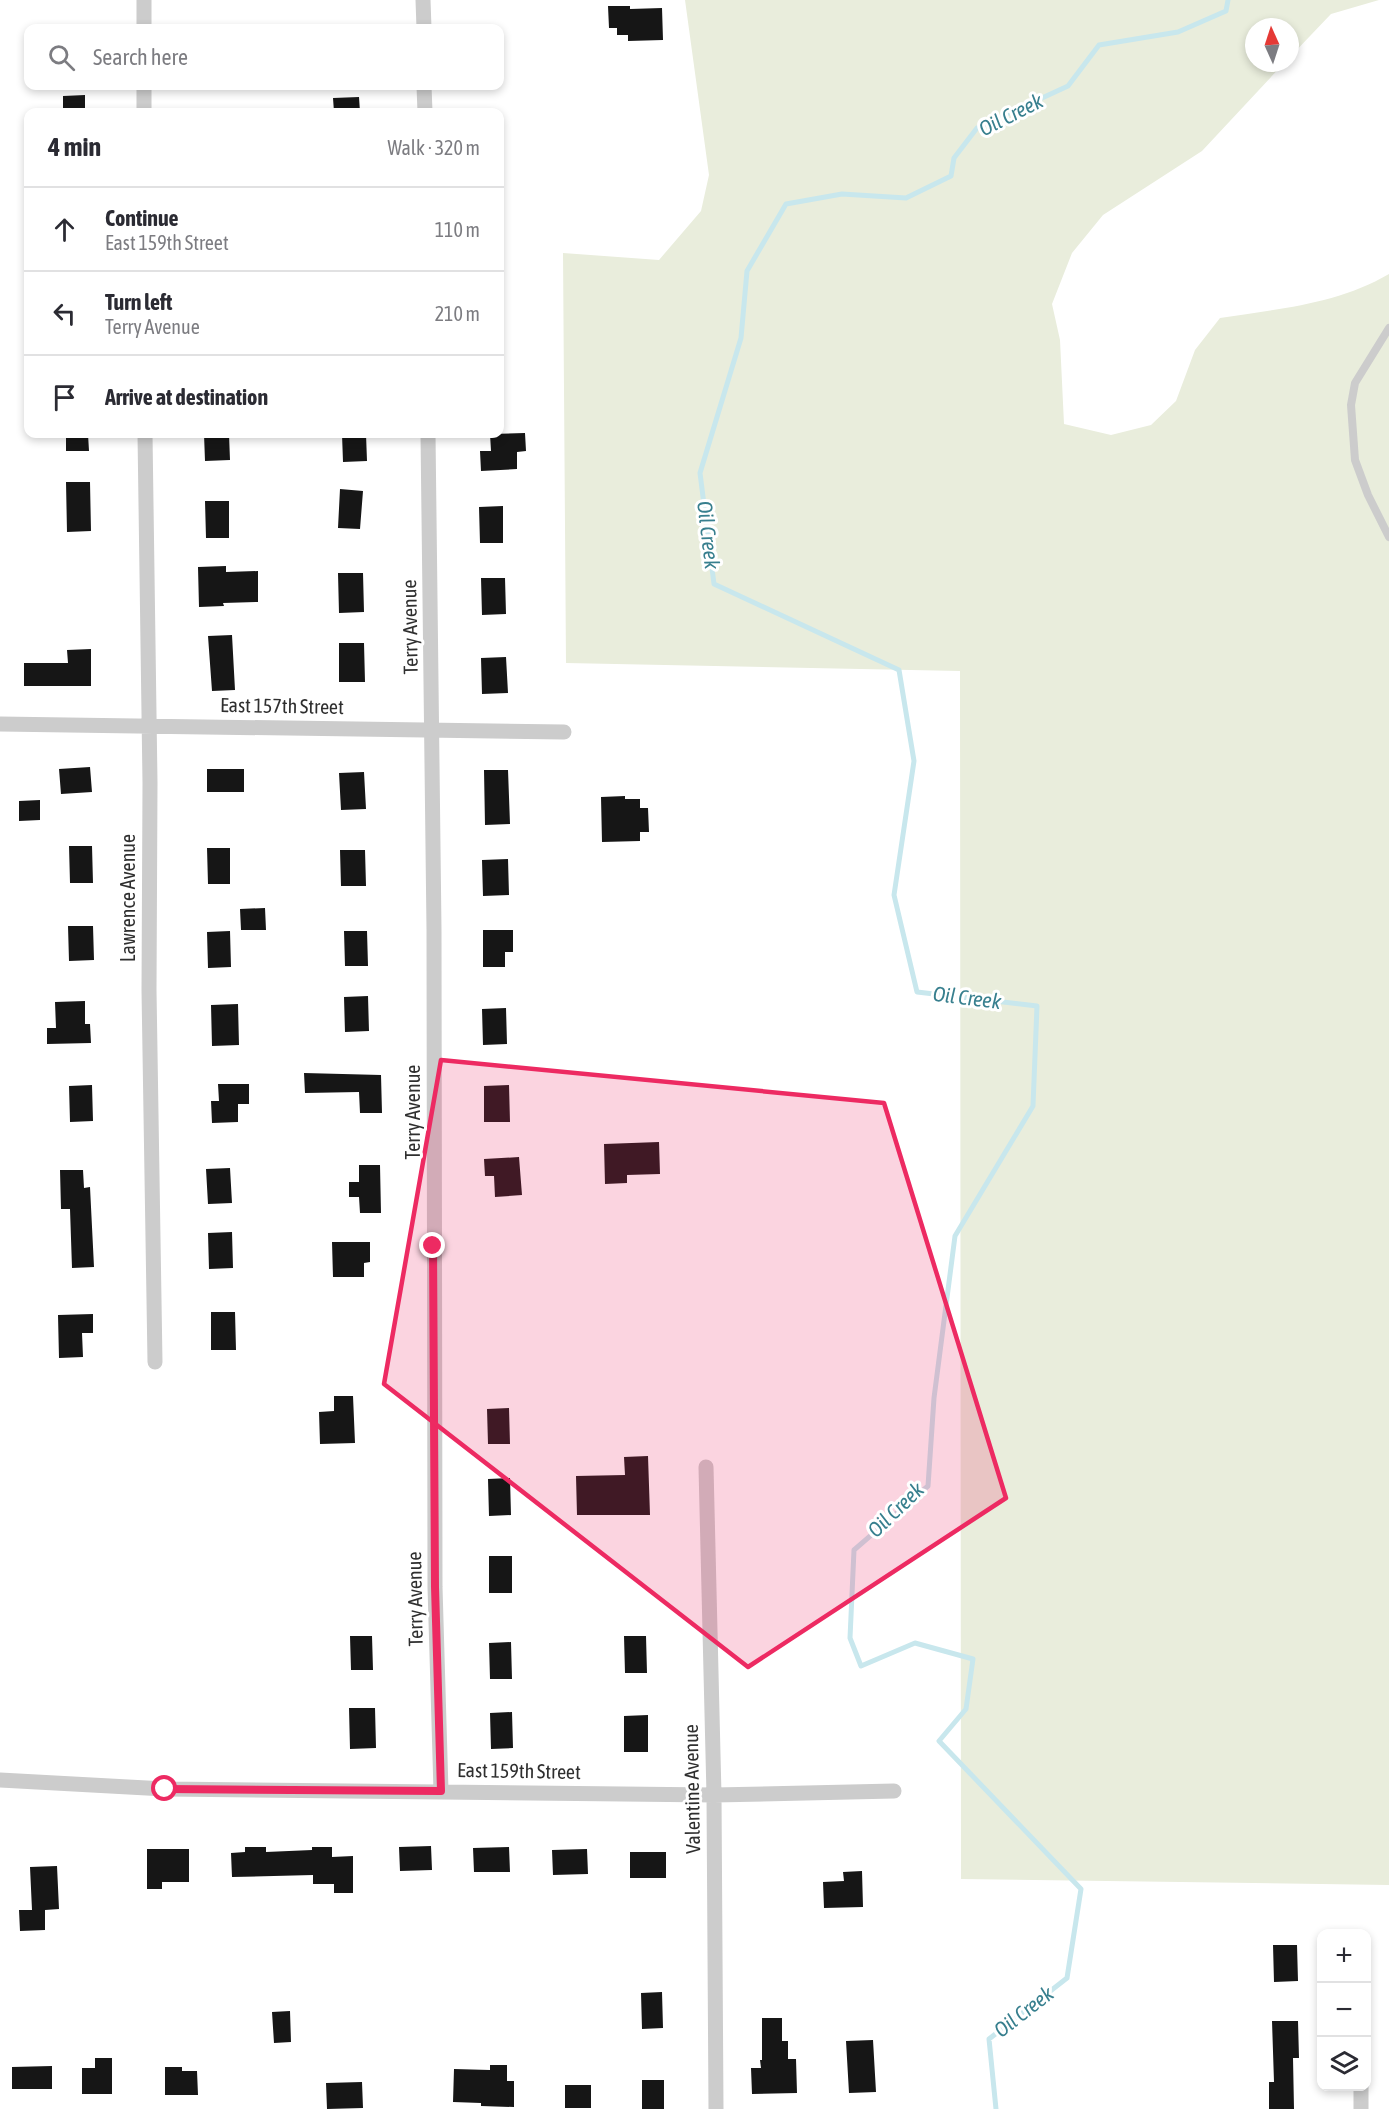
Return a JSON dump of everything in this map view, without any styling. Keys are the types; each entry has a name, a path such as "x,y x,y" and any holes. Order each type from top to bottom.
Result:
{"street":[{"path":"144,0 144,24"},
{"path":"423,0 424,24"},
{"path":"144,90 144,108"},
{"path":"424,90 424,108"},
{"name":"Lawrence Avenue","path":"145,438 150,783 149,990 155,1362"},
{"name":"Terry Avenue","path":"429,438 435,1587 441,1791"},
{"name":"East 157th Street","path":"0,724 564,732"},
{"name":"Valentine Avenue","path":"706,1467 714,1795 716,2109"},
{"name":"East 159th Street","path":"0,1780 165,1789 714,1795 894,1791"},
{"path":"1361,2091 1361,2109"}],"lane":[{"path":"1389,328 1355,383 1351,405 1355,460 1368,495 1389,537"}],"highlighted area":[{"path":"441,1060 884,1103 1006,1498 748,1667 384,1384"}],"green space":[{"path":"685,0 1379,0 1331,14 1299,48 1299,18 1245,18 1245,72 1276,72 1202,151 1103,215 1072,253 1052,304 1060,340 1064,424 1111,435 1151,425 1176,401 1195,350 1220,318 1328,299 1389,274 1389,1885 961,1879 960,671 566,663 563,253 659,260 701,211 709,175"}],"building":[{"path":"608,6 630,6 630,9 662,8 663,40 628,41 628,35 617,35 617,28 609,28"},
{"path":"85,95 85,108 63,108 63,96"},
{"path":"359,97 360,108 334,108 333,98"},
{"path":"525,433 526,451 517,452 517,469 481,471 480,451 491,451 490,438 504,438 504,434"},
{"path":"66,438 88,438 89,451 66,451"},
{"path":"204,438 229,438 230,460 205,461"},
{"path":"342,438 366,438 367,461 343,462"},
{"path":"66,482 90,482 91,531 67,532"},
{"path":"340,489 363,491 360,529 338,528"},
{"path":"205,501 229,501 229,538 206,538"},
{"path":"503,506 503,543 480,543 479,507"},
{"path":"226,566 226,572 258,571 258,602 223,603 224,606 199,607 198,567"},
{"path":"338,573 363,573 364,612 339,613"},
{"path":"481,578 505,578 506,614 482,615"},
{"path":"232,635 235,690 212,691 208,636"},
{"path":"339,643 364,643 365,682 339,682"},
{"path":"91,649 91,686 24,686 24,663 68,663 67,650"},
{"path":"506,657 508,693 482,694 481,658"},
{"path":"90,767 92,792 61,794 59,769"},
{"path":"207,769 244,769 244,792 207,792"},
{"path":"484,770 508,770 510,824 485,825"},
{"path":"364,772 366,809 341,810 339,773"},
{"path":"625,796 625,799 640,799 640,808 648,808 649,832 640,832 640,841 602,842 601,797"},
{"path":"40,800 40,820 19,821 19,801"},
{"path":"69,846 92,846 93,883 70,883"},
{"path":"207,848 230,848 230,884 208,884"},
{"path":"340,850 365,850 366,886 341,886"},
{"path":"508,859 509,895 483,896 482,860"},
{"path":"265,908 266,930 241,930 240,909"},
{"path":"68,926 93,926 94,960 69,961"},
{"path":"483,930 513,930 513,952 505,952 505,967 483,967"},
{"path":"230,931 231,967 208,968 207,932"},
{"path":"344,931 367,931 368,966 345,966"},
{"path":"368,996 369,1031 345,1032 344,997"},
{"path":"85,1001 85,1024 90,1024 91,1043 47,1044 47,1028 56,1028 55,1002"},
{"path":"238,1004 239,1045 212,1046 211,1005"},
{"path":"506,1008 507,1044 483,1045 482,1009"},
{"path":"304,1073 381,1075 382,1113 360,1113 359,1092 305,1093"},
{"path":"218,1084 249,1084 249,1104 238,1104 238,1122 212,1123 211,1101 219,1101"},
{"path":"92,1085 93,1121 70,1122 69,1086"},
{"path":"509,1085 510,1122 484,1122 484,1086"},
{"path":"659,1142 660,1174 627,1175 627,1183 605,1184 604,1144"},
{"path":"519,1157 522,1195 495,1197 494,1176 485,1176 484,1159"},
{"path":"359,1165 380,1165 381,1213 360,1213 359,1197 349,1197 349,1182 359,1182"},
{"path":"230,1168 232,1203 208,1204 206,1169"},
{"path":"60,1170 83,1170 84,1188 90,1187 94,1267 72,1268 70,1209 61,1209"},
{"path":"232,1232 233,1268 209,1269 208,1233"},
{"path":"332,1242 370,1242 370,1262 364,1263 364,1277 333,1277"},
{"path":"211,1312 235,1312 236,1350 211,1350"},
{"path":"93,1314 93,1333 82,1333 83,1357 59,1358 58,1315"},
{"path":"334,1396 353,1396 355,1443 320,1444 319,1412 334,1411"},
{"path":"509,1408 510,1444 488,1444 487,1409"},
{"path":"648,1456 650,1515 577,1515 576,1476 625,1475 624,1457"},
{"path":"510,1478 511,1515 489,1516 488,1479"},
{"path":"489,1556 512,1556 512,1593 489,1593"},
{"path":"350,1636 372,1636 373,1670 351,1670"},
{"path":"624,1636 646,1636 647,1673 625,1673"},
{"path":"511,1642 512,1679 490,1679 489,1643"},
{"path":"349,1708 375,1708 376,1748 350,1749"},
{"path":"512,1712 513,1748 491,1749 490,1713"},
{"path":"648,1715 648,1752 624,1752 624,1716"},
{"path":"431,1846 432,1870 400,1871 399,1847"},
{"path":"245,1847 266,1847 266,1852 332,1847 332,1857 353,1856 353,1893 334,1893 334,1884 313,1884 313,1875 232,1877 231,1853 245,1852"},
{"path":"509,1847 510,1872 474,1872 473,1848"},
{"path":"147,1849 189,1849 189,1882 162,1882 162,1889 147,1889"},
{"path":"587,1849 588,1874 553,1875 552,1850"},
{"path":"630,1852 666,1852 666,1878 630,1878"},
{"path":"57,1866 59,1909 45,1910 45,1930 20,1931 19,1910 32,1910 30,1867"},
{"path":"862,1871 863,1907 824,1908 823,1882 844,1881 843,1872"},
{"path":"1273,1945 1297,1945 1298,1981 1274,1982"},
{"path":"662,1992 663,2028 642,2029 641,1993"},
{"path":"290,2011 291,2042 274,2043 272,2012"},
{"path":"762,2018 782,2018 782,2041 788,2041 788,2059 796,2059 797,2093 752,2094 751,2068 761,2068"},
{"path":"1272,2021 1298,2021 1299,2058 1293,2058 1294,2109 1269,2109 1269,2082 1274,2082"},
{"path":"873,2040 876,2092 849,2093 846,2041"},
{"path":"95,2058 112,2058 112,2094 82,2094 82,2068 95,2068"},
{"path":"490,2065 507,2065 507,2081 514,2081 514,2107 453,2102 454,2069 490,2070"},
{"path":"52,2066 52,2089 12,2089 12,2067"},
{"path":"165,2067 182,2067 182,2071 197,2071 198,2095 165,2095"},
{"path":"642,2080 664,2080 664,2109 642,2109"},
{"path":"362,2082 363,2108 327,2109 326,2083"},
{"path":"565,2085 591,2085 591,2108 565,2108"}],"waterway":[{"name":"Oil Creek","path":"996,2109 989,2039 1067,1978 1081,1889 939,1741 966,1709 973,1659 915,1643 861,1666 850,1638 854,1550 928,1486 934,1398 955,1236 1033,1106 1037,1006 917,992 894,895 914,761 899,670 714,584 700,473 741,338 747,271 786,204 842,194 906,198 951,176 954,158 977,128 1068,86 1099,45 1178,32 1226,11 1228,0"}],"route":[{"path":"165,1789 441,1791 435,1587 433,1246"}]}
